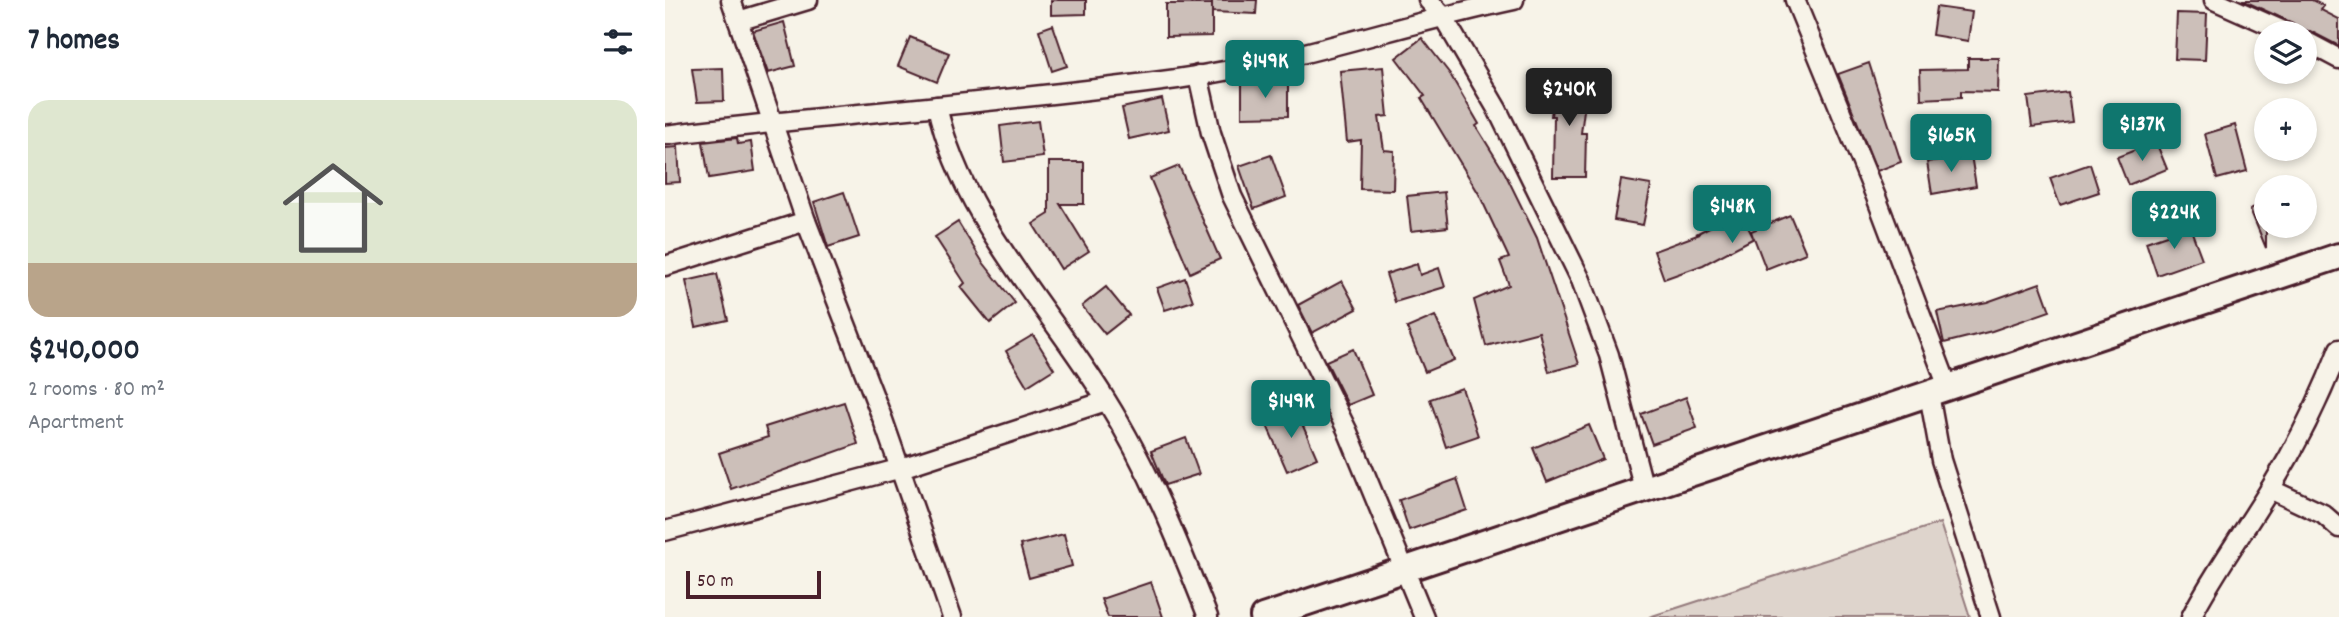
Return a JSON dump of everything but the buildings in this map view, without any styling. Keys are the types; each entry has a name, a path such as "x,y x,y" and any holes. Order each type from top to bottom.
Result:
{"main road":[{"path":"1263,617 2339,256"}],"street":[{"path":"731,0 806,221 883,420 952,617"},
{"path":"738,21 808,0"},
{"path":"1428,0 1443,15 1503,119 1581,280 1609,355 1644,489"},
{"path":"665,135 1198,75 1274,61 1443,15 1514,0"},
{"path":"1795,0 1876,197 1938,391 1941,460 1991,617"},
{"path":"2214,0 2261,21"},
{"path":"2317,48 2339,60"},
{"path":"1198,75 1211,133 1232,196 1347,430 1424,617"},
{"path":"937,106 949,153 986,223 1107,401 1143,469 1208,617"},
{"path":"665,266 806,221"},
{"path":"2191,617 2205,590 2270,489 2328,378 2339,349"},
{"path":"665,531 898,469 1107,401"},
{"path":"2270,489 2331,511 2339,528"}],"shaded area":[{"path":"1940,523 1970,617 1649,617"}]}
